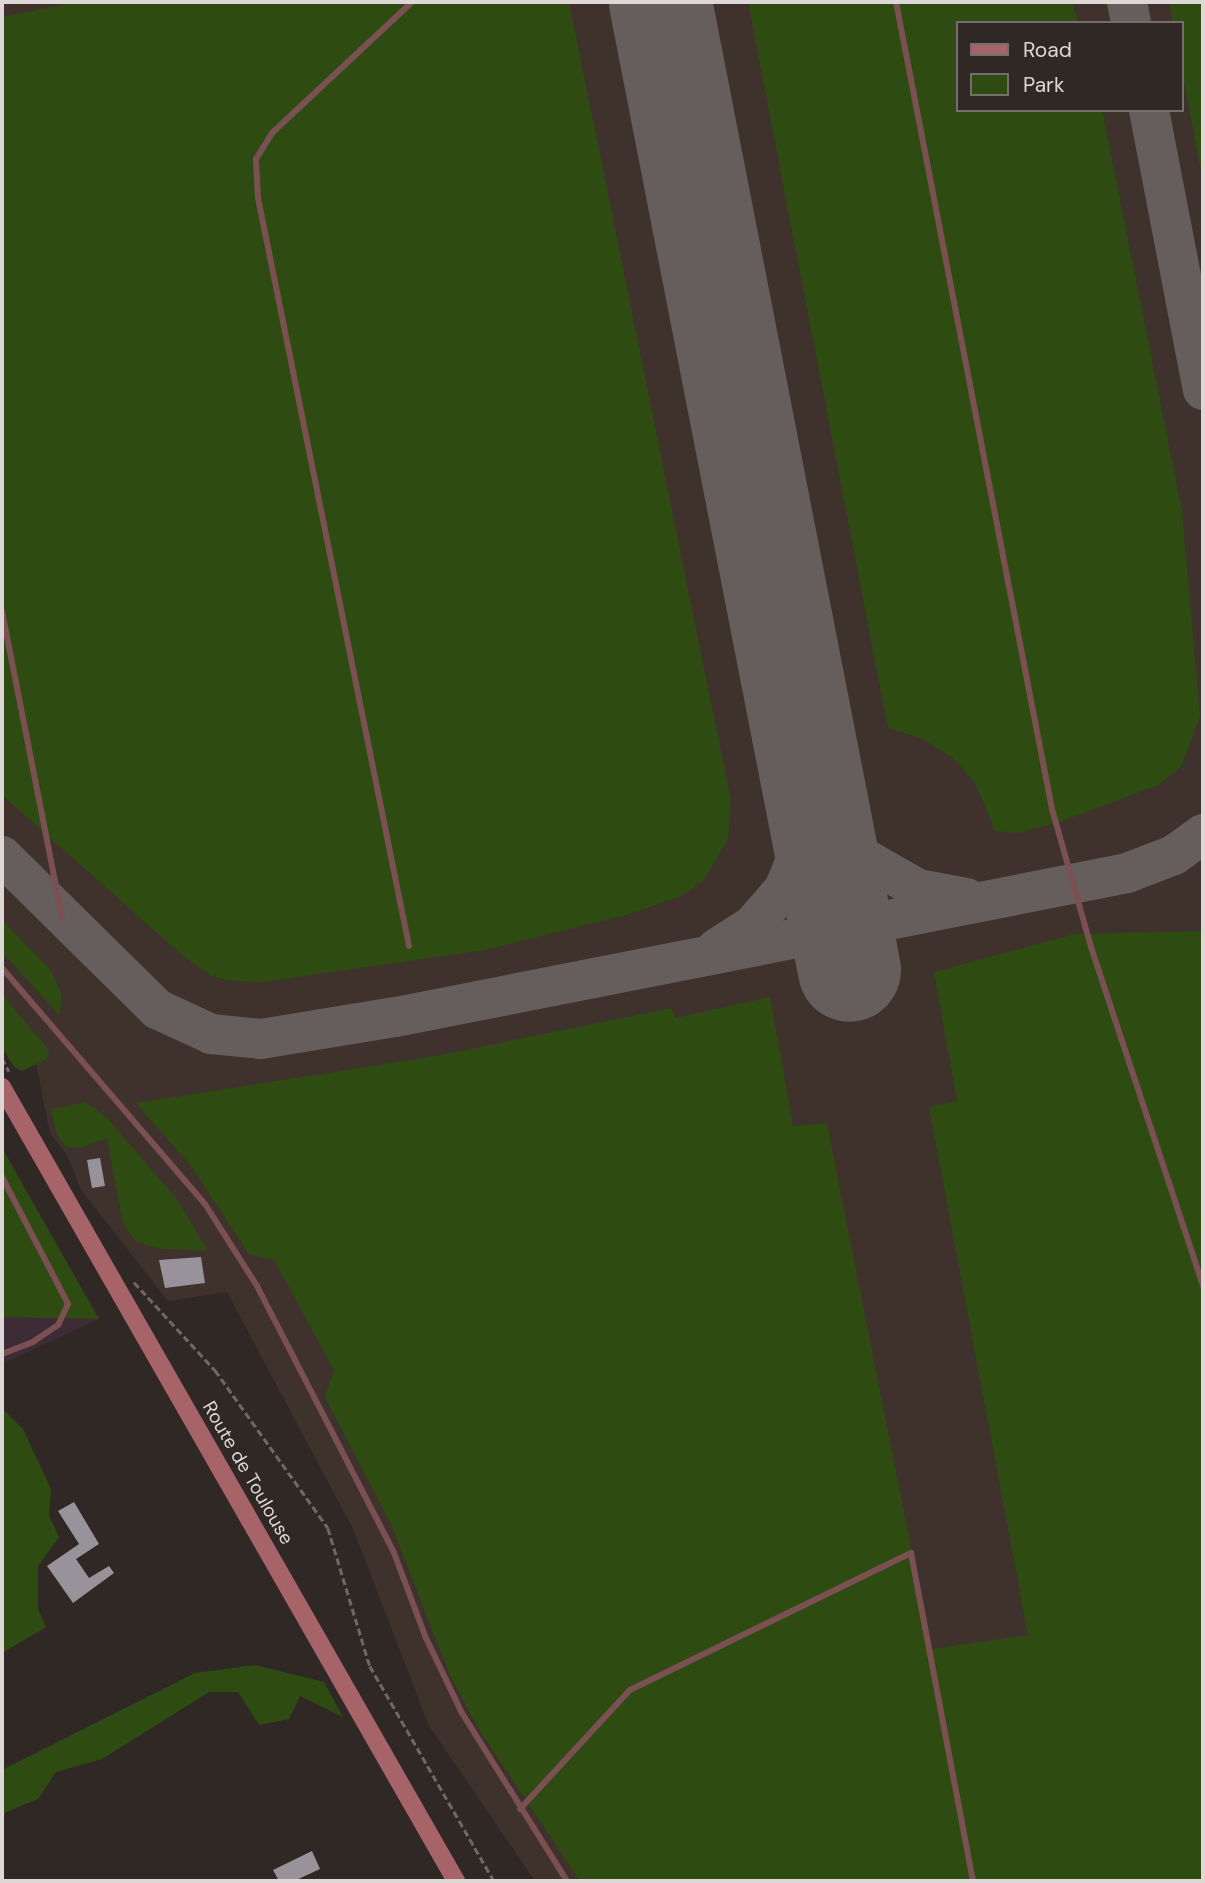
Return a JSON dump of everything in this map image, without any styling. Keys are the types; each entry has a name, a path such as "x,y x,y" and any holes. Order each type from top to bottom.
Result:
{"main road":[{"name":"Route de Toulouse","path":"8,1084 456,1881"}],"lane":[{"path":"409,946 258,198 256,159 272,133 412,2"},
{"path":"896,2 1052,809 1091,950 1203,1286"},
{"path":"2,611 62,917"},
{"path":"2,968 205,1204 257,1286 394,1553 426,1638 462,1713 567,1881"},
{"path":"2,1177 68,1304 58,1325 33,1342 2,1354"},
{"path":"520,1809 630,1690 911,1553 973,1881"}],"path":[{"path":"2,1058 8,1084"},
{"path":"128,1275 215,1370 328,1528 370,1666 494,1881"}],"shaded area":[{"path":"2,2 1203,2 1203,1881 535,1881 429,1726 353,1529 227,1292 168,1301 81,1190 67,1155 50,1134 31,1038 2,1004"},
{"path":"2,1148 99,1319 2,1364"}],"green space":[{"path":"77,2 569,2 731,801 728,839 703,881 681,896 626,915 485,950 262,982 231,981 212,976 183,956 2,795 2,17"},
{"path":"748,2 1072,2 1077,21 956,21 956,112 1102,112 1182,511 1200,716 1181,767 1158,785 1060,822 1018,833 995,831 975,783 954,759 921,738 888,728"},
{"path":"1169,2 1203,2 1203,181 1184,82 1184,21 1173,21"},
{"path":"2,920 50,969 61,993 60,1016 2,952"},
{"path":"1203,931 1203,1881 580,1881 478,1728 449,1673 391,1524 325,1397 334,1370 274,1260 249,1254 192,1167 136,1103 436,1056 672,1008 675,1018 770,997 793,1126 827,1123 931,1649 1028,1635 929,1107 957,1101 934,972 1075,934"},
{"path":"2,995 49,1050 47,1059 22,1071 14,1067 2,1047"},
{"path":"85,1102 105,1116 176,1198 208,1251 160,1249 135,1241 123,1223 107,1138 81,1148 66,1147 57,1135 51,1109"},
{"path":"2,1148 99,1319 2,1317"},
{"path":"2,1408 23,1429 51,1489 49,1516 59,1537 38,1566 38,1609 46,1627 2,1653"},
{"path":"255,1665 324,1682 343,1717 300,1696 289,1719 259,1725 238,1692 209,1692 102,1759 56,1772 38,1799 6,1812 2,1820 2,1770 195,1673"}],"building":[{"path":"100,1158 105,1186 92,1188 87,1160"},
{"path":"201,1257 205,1283 165,1288 159,1260"},
{"path":"74,1502 99,1544 76,1559 89,1578 109,1566 114,1573 73,1603 47,1566 79,1544 58,1511"},
{"path":"312,1851 320,1869 294,1881 279,1881 273,1870"}],"taxiway":[{"path":"1127,2 1131,21"},
{"path":"1149,112 1203,390"},
{"path":"812,780 836,828 864,858 918,889 966,898"},
{"path":"717,948 753,925 784,889 804,841 812,780"},
{"path":"2,856 157,1009 211,1034 261,1039 396,1017 1127,873 1174,855 1203,834"}],"runway":[{"path":"660,2 849,970"}]}
